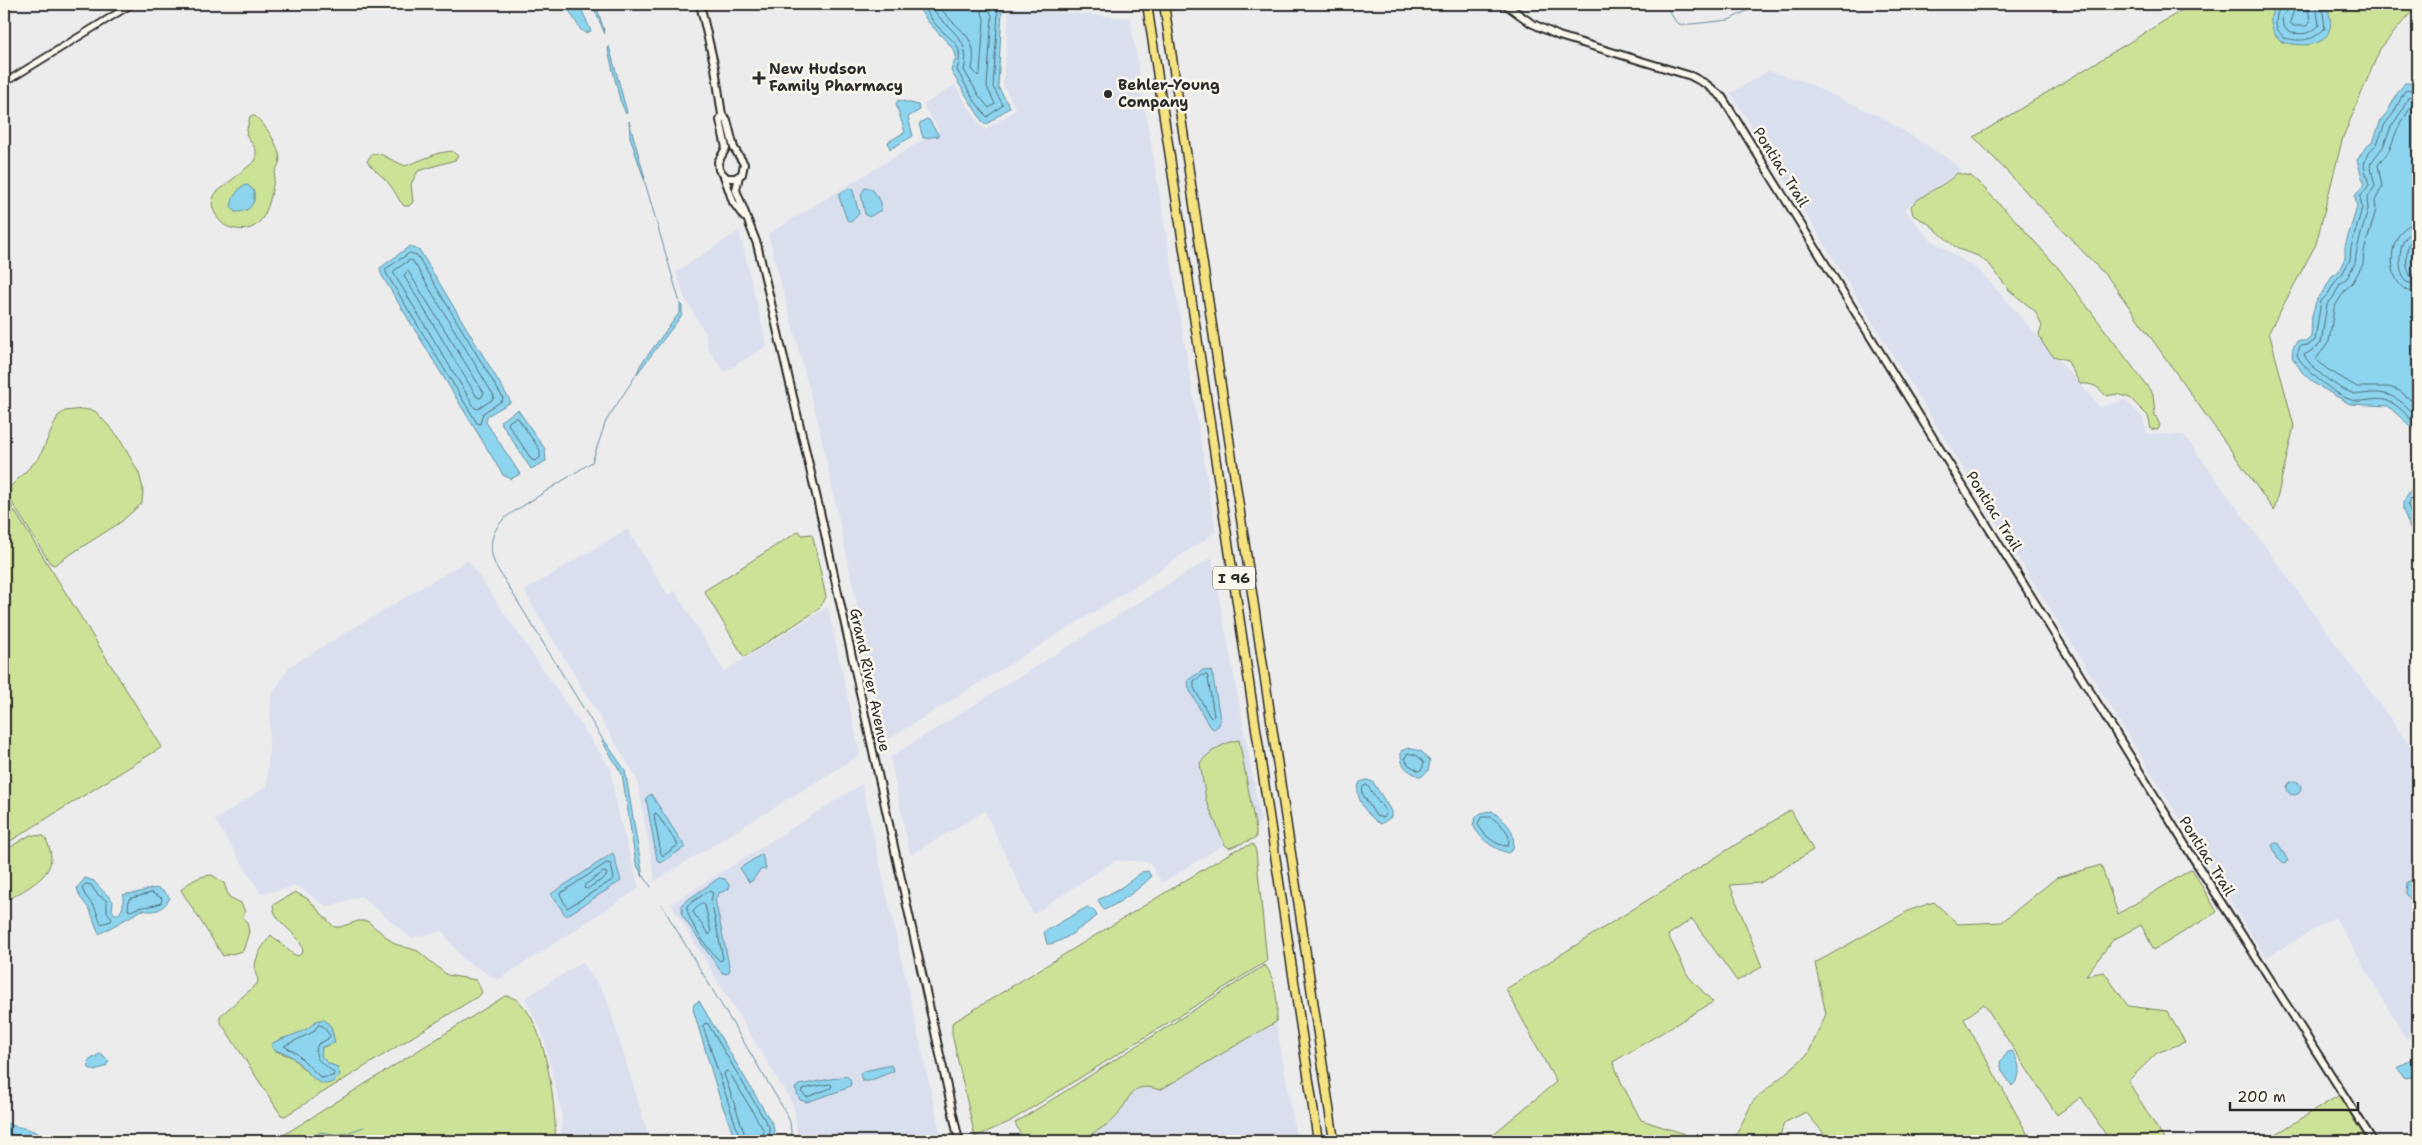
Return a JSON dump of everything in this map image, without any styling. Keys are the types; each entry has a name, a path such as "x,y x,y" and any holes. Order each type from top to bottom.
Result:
{"highway":[{"name":"I 96","path":"1147,4 1318,1141"},
{"name":"I 96","path":"1164,4 1334,1141"}],"main road":[{"path":"700,4 715,68 722,115 720,128 726,148 718,166 724,176 731,178 739,176 744,164 733,145 727,120 722,115"},
{"name":"Pontiac Trail","path":"1505,4 1520,16 1544,30 1691,76 1706,84 1722,97 2195,861 2372,1141"},
{"path":"723,155 730,152 738,154"},
{"name":"Grand River Avenue","path":"724,176 733,202 750,226"},
{"name":"Grand River Avenue","path":"739,176 736,190 759,254 818,505 959,1141"}],"street":[{"path":"4,83 132,4"}],"shaded area":[{"path":"1009,8 1130,18 1216,532 1142,582 886,741 819,426 768,234 939,130 923,105 955,85 980,125 986,130 1016,109 1003,85"},
{"path":"1768,71 1802,81 1879,116 1946,157 1962,170 1904,209 1931,240 1979,270 2100,407 2125,400 2143,418 2147,433 2184,435 2418,757 2418,1032 2406,1039 2335,917 2266,958 1731,93"},
{"path":"739,231 767,346 724,372 708,348 706,334 685,299 676,272"},
{"path":"627,529 668,595 675,591 724,671 828,607 860,755 655,881 637,779 524,591"},
{"path":"1212,557 1261,822 1162,883 1149,862 1116,860 1033,914 985,811 910,855 890,757"},
{"path":"468,560 611,769 616,805 639,888 498,980 463,959 442,931 411,938 361,896 327,907 297,886 261,894 215,820 267,786 271,697 289,667"},
{"path":"862,784 942,1141 798,1141 794,1106 671,904"},
{"path":"582,962 606,996 650,1141 561,1141 562,1114 542,1032 525,998"},
{"path":"1276,1022 1297,1141 1077,1141 1117,1117 1125,1101 1134,1090 1148,1086 1160,1090"}],"green space":[{"path":"2192,4 2418,4 2380,49 2343,137 2316,244 2269,332 2294,426 2274,511 2110,280 1974,137"},
{"path":"250,116 255,116 267,129 274,141 280,161 275,173 266,212 261,220 255,226 247,229 236,229 226,226 221,222 212,202 217,192 256,160 256,150 246,134","holes":["246,185 254,193 254,201 246,210 235,212 234,198 241,188"]},
{"path":"452,151 458,156 455,160 418,171 411,184 413,202 409,206 404,206 390,185 367,161 371,155 378,153 405,166 439,153"},
{"path":"1957,173 1971,176 1980,184 2059,269 2153,394 2155,415 2160,425 2158,430 2151,429 2148,416 2130,398 2117,394 2106,396 2094,386 2080,384 2067,360 2053,356 2043,344 2039,335 2042,326 2035,311 2009,290 1990,265 1978,256 1958,249 1929,224 1913,215 1911,206 1916,201"},
{"path":"83,409 95,411 118,436 139,473 143,489 142,503 121,522 54,565 50,563 9,498 8,489 39,458 58,416 65,411"},
{"path":"4,494 162,747 4,845"},
{"path":"799,531 802,535 811,534 813,537 826,597 821,606 813,613 744,657 704,591"},
{"path":"1239,740 1256,838 1229,848 1225,845 1206,800 1200,763 1217,748"},
{"path":"1791,810 1813,850 1760,883 1730,885 1762,967 1737,981 1692,919 1668,935 1688,976 1713,1002 1613,1062 1641,1120 1682,1133 1699,1141 1485,1141 1556,1082 1506,989"},
{"path":"30,835 44,836 50,849 51,860 48,869 42,877 4,903 4,851"},
{"path":"1253,844 1256,851 1267,961 1009,1122 975,1137 952,1034 952,1023 1235,850"},
{"path":"2101,865 2118,914 2192,869 2217,912 2154,950 2141,925 2113,940 2086,975 2104,972 2128,1006 2167,1011 2185,1042 2157,1053 2128,1081 2165,1141 2110,1141 2081,1097 2057,1115 1984,1004 1964,1019 2028,1135 2023,1141 1830,1141 1806,1112 1784,1123 1778,1141 1733,1141 1753,1101 1808,1054 1826,1014 1815,963 1910,910 1934,902 1958,924 2002,922 2056,878"},
{"path":"212,875 224,883 229,897 241,903 245,912 243,917 249,932 243,951 223,956 181,890 195,879"},
{"path":"295,892 308,899 334,927 358,921 367,921 395,944 418,951 447,975 476,980 482,992 285,1116 281,1115 220,1021 220,1016 257,984 256,962 271,935 293,954 298,956 303,952 298,939 278,918 273,905","holes":["324,1019 331,1027 335,1043 322,1047 321,1056 328,1063 337,1067 304,1070 292,1057 273,1050 278,1040 299,1034"]},
{"path":"1265,965 1272,978 1276,993 1276,1022 1160,1090 1143,1087 1132,1092 1115,1119 1078,1141 1024,1141 1015,1123"},
{"path":"505,996 518,1001 530,1015 538,1034 545,1057 554,1105 555,1141 274,1141"},
{"path":"2341,1094 2371,1141 2265,1141"}],"water":[{"path":"565,4 579,4 591,31 585,33 581,30"},
{"path":"592,4 596,4 605,34"},
{"path":"918,4 975,4 1002,8 998,87 1010,107 987,124 984,124 951,71 956,58 954,51 926,19"},
{"path":"2281,4 2327,4 2331,22 2327,35 2317,43 2303,45 2282,42 2273,31 2271,23 2273,9"},
{"path":"609,46 626,114 620,100 608,50"},
{"path":"2405,83 2418,84 2418,241 2413,248 2412,261 2413,270 2418,275 2418,433 2388,406 2350,404 2315,384 2302,372 2292,357 2293,348 2297,341 2307,341 2311,337 2312,315 2317,299 2332,276 2338,272 2345,258 2345,246 2357,207 2355,196 2364,184 2357,160 2366,147 2373,142 2381,120"},
{"path":"898,100 918,105 920,110 908,117 913,136 890,149 888,142 905,132 896,104"},
{"path":"926,119 929,120 939,136 923,138 919,124"},
{"path":"629,121 645,178 644,179 630,137"},
{"path":"248,185 254,191 254,200 248,209 235,212 231,206 234,196 242,186"},
{"path":"849,188 853,190 859,214 851,222 847,220 839,197 839,194"},
{"path":"865,188 872,189 881,202 881,210 869,217 865,214 861,194"},
{"path":"410,246 420,251 511,402 487,416 486,422 520,474 511,479 503,475 381,274 380,268"},
{"path":"680,303 682,315 636,375 641,364 680,312"},
{"path":"518,410 545,449 546,461 531,469 500,421"},
{"path":"2418,478 2418,550 2403,510 2403,502"},
{"path":"1203,670 1211,671 1213,677 1220,719 1219,725 1214,729 1209,726 1189,689 1188,680"},
{"path":"604,740 625,770 643,877 636,863 622,774 602,741"},
{"path":"1408,748 1421,751 1430,761 1428,771 1421,777 1412,773 1403,765 1401,751"},
{"path":"1367,780 1373,782 1391,811 1391,817 1381,824 1367,812 1358,793 1360,782"},
{"path":"2294,781 2299,783 2301,788 2299,793 2294,795 2289,793 2287,788 2289,783"},
{"path":"651,794 685,847 661,863 657,860 646,798"},
{"path":"1492,811 1506,823 1513,836 1513,849 1508,853 1487,842 1479,835 1473,825 1480,814"},
{"path":"2278,843 2288,861 2284,863 2277,857 2272,845"},
{"path":"613,853 621,881 566,916 551,894"},
{"path":"762,854 766,869 760,870 752,881 749,882 740,868"},
{"path":"1148,871 1151,877 1146,882 1122,900 1104,910 1098,900 1122,887 1142,872"},
{"path":"85,878 94,881 110,898 113,902 112,910 115,914 119,914 123,907 123,895 125,894 154,888 161,890 170,898 158,910 142,910 99,934 90,910 80,897 77,888"},
{"path":"719,878 725,879 729,885 729,889 719,893 715,899 730,970 727,974 722,973 682,915 682,904"},
{"path":"2415,879 2418,881 2418,908 2406,894 2407,882"},
{"path":"1087,907 1095,911 1097,916 1066,938 1047,944 1044,932"},
{"path":"699,1001 773,1125 776,1141 737,1141 735,1139 720,1099 693,1009 694,1004"},
{"path":"324,1019 331,1027 335,1043 322,1047 321,1056 328,1063 337,1067 340,1075 333,1082 327,1084 320,1083 314,1079 290,1056 273,1050 271,1044 306,1029 316,1021"},
{"path":"2012,1051 2017,1060 2019,1074 2012,1086 2002,1071 2000,1062 2008,1052"},
{"path":"101,1053 109,1061 106,1066 95,1071 89,1068 88,1061"},
{"path":"2418,1055 2418,1076 2404,1078 2397,1068"},
{"path":"891,1065 894,1071 869,1081 862,1081 860,1073"},
{"path":"846,1076 850,1079 851,1085 845,1089 807,1102 800,1100 795,1088 799,1085"},
{"path":"4,1122 37,1133 47,1141 4,1141"}],"waterway":[{"path":"1664,4 1677,23 1682,25 1729,20 1760,4"},
{"path":"644,179 680,303"},
{"path":"603,740 497,568 491,547 497,528 507,516 592,462 606,421 636,375"},
{"path":"644,876 651,887"},
{"path":"661,904 782,1106 790,1122 792,1141"},
{"path":"314,1141 320,1132 340,1135 364,1127"}],"place":[{"name":"New Hudson Family Pharmacy","path":"759,78"},
{"name":"Behler-Young Company","path":"1108,94"}]}
